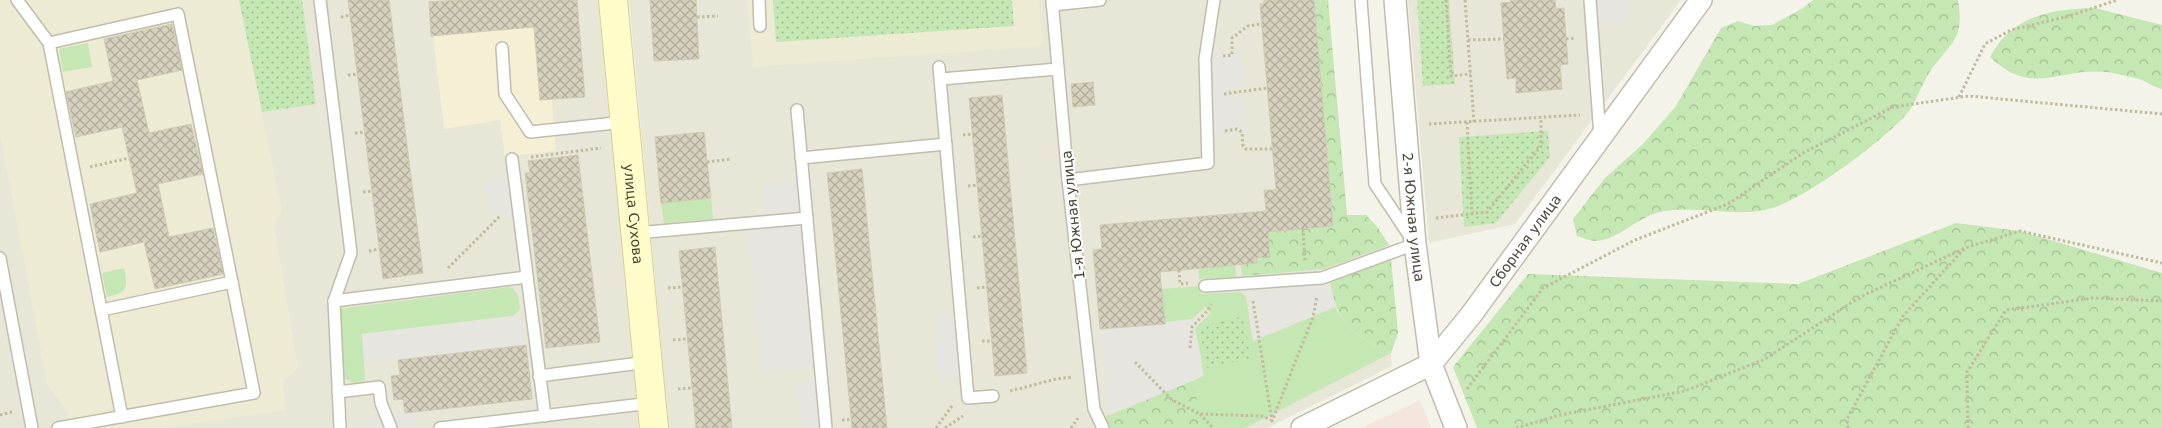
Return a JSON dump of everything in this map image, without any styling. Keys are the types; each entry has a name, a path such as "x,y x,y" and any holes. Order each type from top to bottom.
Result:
{"street":[{"name":"улица Сухова","path":"613,0 648,362 659,407"},
{"name":"2-я Южная улица","path":"1394,0 1415,244 1431,364 1453,420"},
{"name":"Сборная улица","path":"1302,428 1431,364 1471,315 1701,0"}],"lane":[{"path":"17,0 49,43 122,417"},
{"path":"320,0 350,253 334,302 340,428"},
{"path":"759,0 760,26"},
{"path":"1052,2 1100,0"},
{"path":"1068,180 1208,163 1206,59 1214,0"},
{"path":"1205,286 1322,278 1415,244 1375,184 1361,0"},
{"path":"1590,0 1601,138"},
{"name":"1-я Южная улица","path":"1052,2 1068,180 1094,409 1103,428"},
{"path":"49,43 178,14 254,393 58,428"},
{"path":"502,48 505,94 530,132 624,122"},
{"path":"993,396 968,398 940,73 1058,69"},
{"path":"797,110 826,428"},
{"path":"802,158 946,144"},
{"path":"512,160 545,416"},
{"path":"636,233 807,218"},
{"path":"0,258 32,428"},
{"path":"334,302 527,277"},
{"path":"102,310 232,282"},
{"path":"539,376 648,362"},
{"path":"338,392 379,387 381,402 391,428"},
{"path":"440,428 545,416 659,407"}],"path":[{"path":"1446,0 1451,76 1471,74"},
{"path":"1465,0 1474,122"},
{"path":"1959,98 1984,44 2011,30 2069,16 2117,0"},
{"path":"697,17 718,16"},
{"path":"1233,50 1232,38 1248,26 1261,24"},
{"path":"1468,40 1504,39"},
{"path":"1233,93 1267,88"},
{"path":"1453,420 1543,288 1635,240 1728,204 1803,153 1893,107 1969,96 2162,114"},
{"path":"1406,125 1590,115"},
{"path":"1451,216 1487,212 1541,146 1541,118"},
{"path":"1467,122 1472,214"},
{"path":"1242,132 1243,146 1246,149 1273,149"},
{"path":"512,160 607,147"},
{"path":"74,171 129,158"},
{"path":"707,162 731,159"},
{"path":"425,290 517,197"},
{"path":"1303,228 1306,279"},
{"path":"1516,428 1560,415 1694,388 1765,359 1860,297 1965,248 2020,231 2162,263"},
{"path":"1848,428 1847,419 1903,316 1965,248"},
{"path":"1272,420 1312,317 1322,278"},
{"path":"1250,283 1272,420"},
{"path":"662,288 682,288"},
{"path":"1968,428 1967,372 2006,310 2092,298 2162,301"},
{"path":"1190,348 1192,327 1208,310"},
{"path":"667,340 687,339"},
{"path":"1135,362 1172,400 1200,414 1213,428"},
{"path":"993,396 1056,378"},
{"path":"659,407 692,388"},
{"path":"1200,414 1262,416 1272,420"}],"shaded area":[{"path":"0,0 598,0 639,428 0,428"},
{"path":"0,0 239,0 282,211 274,224 298,368 283,381 286,410 164,428 70,428 67,412 47,384 0,133"},
{"path":"458,0 577,0 585,97 552,100 556,151 505,156 500,120 444,129 429,2"},
{"path":"629,0 1328,0 1347,215 1366,215 1378,228 1389,245 1398,333 1391,353 1392,366 1267,428 669,428"},
{"path":"747,0 1039,0 1043,46 753,67"},
{"path":"1408,0 1681,0 1515,224 1429,243"},
{"path":"1590,0 1627,0 1629,21 1602,23 1592,28"},
{"path":"1240,50 1243,87 1232,89 1233,98 1244,96 1247,131 1207,137 1206,54"},
{"path":"514,176 520,216 505,218 489,211 484,180"},
{"path":"803,179 820,367 761,372 748,224 766,222 763,183"},
{"path":"1328,276 1335,307 1253,341 1245,283"},
{"path":"520,310 526,345 365,363 362,334 513,316"},
{"path":"961,313 966,378 940,380 935,315"},
{"path":"1192,319 1204,376 1110,415 1100,329"},
{"path":"821,381 826,428 801,428 797,383"},
{"path":"1420,400 1431,428 1361,428"},
{"path":"414,412 416,428 367,428 366,418"}],"green space":[{"path":"239,0 302,0 316,104 262,112"},
{"path":"773,0 1012,0 1014,26 776,42"},
{"path":"1314,0 1328,0 1347,215 1366,215 1378,228 1389,245 1324,269 1242,276 1241,265 1257,263 1257,258 1268,232 1333,226"},
{"path":"1417,0 1449,0 1455,84 1423,86"},
{"path":"1813,0 1958,0 1959,25 1954,41 1929,73 1911,108 1903,118 1858,156 1801,195 1784,204 1756,211 1729,212 1687,209 1660,212 1644,218 1620,233 1604,240 1593,241 1577,236 1573,219 1605,178 1643,144 1676,106 1721,28 1738,21 1754,26 1772,25 1803,8"},
{"path":"2095,8 2162,25 2162,89 2144,81 2107,72 2074,73 2046,78 2020,76 2005,69 1990,57 1999,43 2022,23 2035,17 2063,10"},
{"path":"88,43 92,67 63,72 59,49"},
{"path":"1548,131 1550,157 1496,223 1464,227 1459,137"},
{"path":"711,198 713,219 664,223 661,203"},
{"path":"1956,223 2020,231 2162,273 2162,428 1477,428 1453,367 1528,274 1798,284"},
{"path":"1391,259 1398,333 1391,353 1356,334 1349,327 1338,309 1330,282"},
{"path":"1218,261 1218,267 1235,265 1236,277 1199,279 1198,263"},
{"path":"124,268 125,288 119,293 107,297 102,273"},
{"path":"1200,286 1201,294 1240,292 1246,297 1253,341 1335,307 1345,323 1358,335 1391,353 1245,428 1205,428 1190,410 1200,389 1202,379 1201,360 1195,328 1211,313 1205,307 1192,319 1165,324 1161,289"},
{"path":"510,287 517,294 520,306 520,310 513,316 362,334 365,380 356,384 344,378 339,309"},
{"path":"1243,316 1251,358 1207,368 1199,327"},
{"path":"1204,376 1191,410 1205,428 1110,428 1104,417"}],"building":[{"path":"348,0 389,0 423,273 383,279"},
{"path":"458,0 577,0 585,97 540,100 534,27 431,36 429,2"},
{"path":"650,0 696,0 699,59 654,61"},
{"path":"1264,0 1314,0 1333,226 1268,232 1270,257 1256,258 1257,263 1160,272 1165,324 1100,329 1093,250 1102,249 1100,225 1266,211 1264,190 1276,190 1260,4 1264,4"},
{"path":"1510,0 1555,0 1556,9 1564,8 1568,64 1560,65 1562,89 1516,93 1516,78 1507,79 1501,3 1511,2"},
{"path":"172,24 182,70 137,80 149,133 191,124 203,174 158,184 169,237 213,228 223,274 155,289 144,242 100,252 90,204 137,193 122,127 76,137 66,92 113,81 104,39"},
{"path":"1093,82 1095,105 1073,107 1071,84"},
{"path":"1002,95 1027,373 995,376 969,98"},
{"path":"704,132 711,198 661,203 655,137"},
{"path":"578,155 600,342 546,348 525,173 530,173 528,161"},
{"path":"862,169 887,428 852,428 827,173"},
{"path":"715,247 732,428 696,428 679,251"},
{"path":"526,345 532,399 405,413 403,399 394,400 391,376 400,375 398,360"}]}
